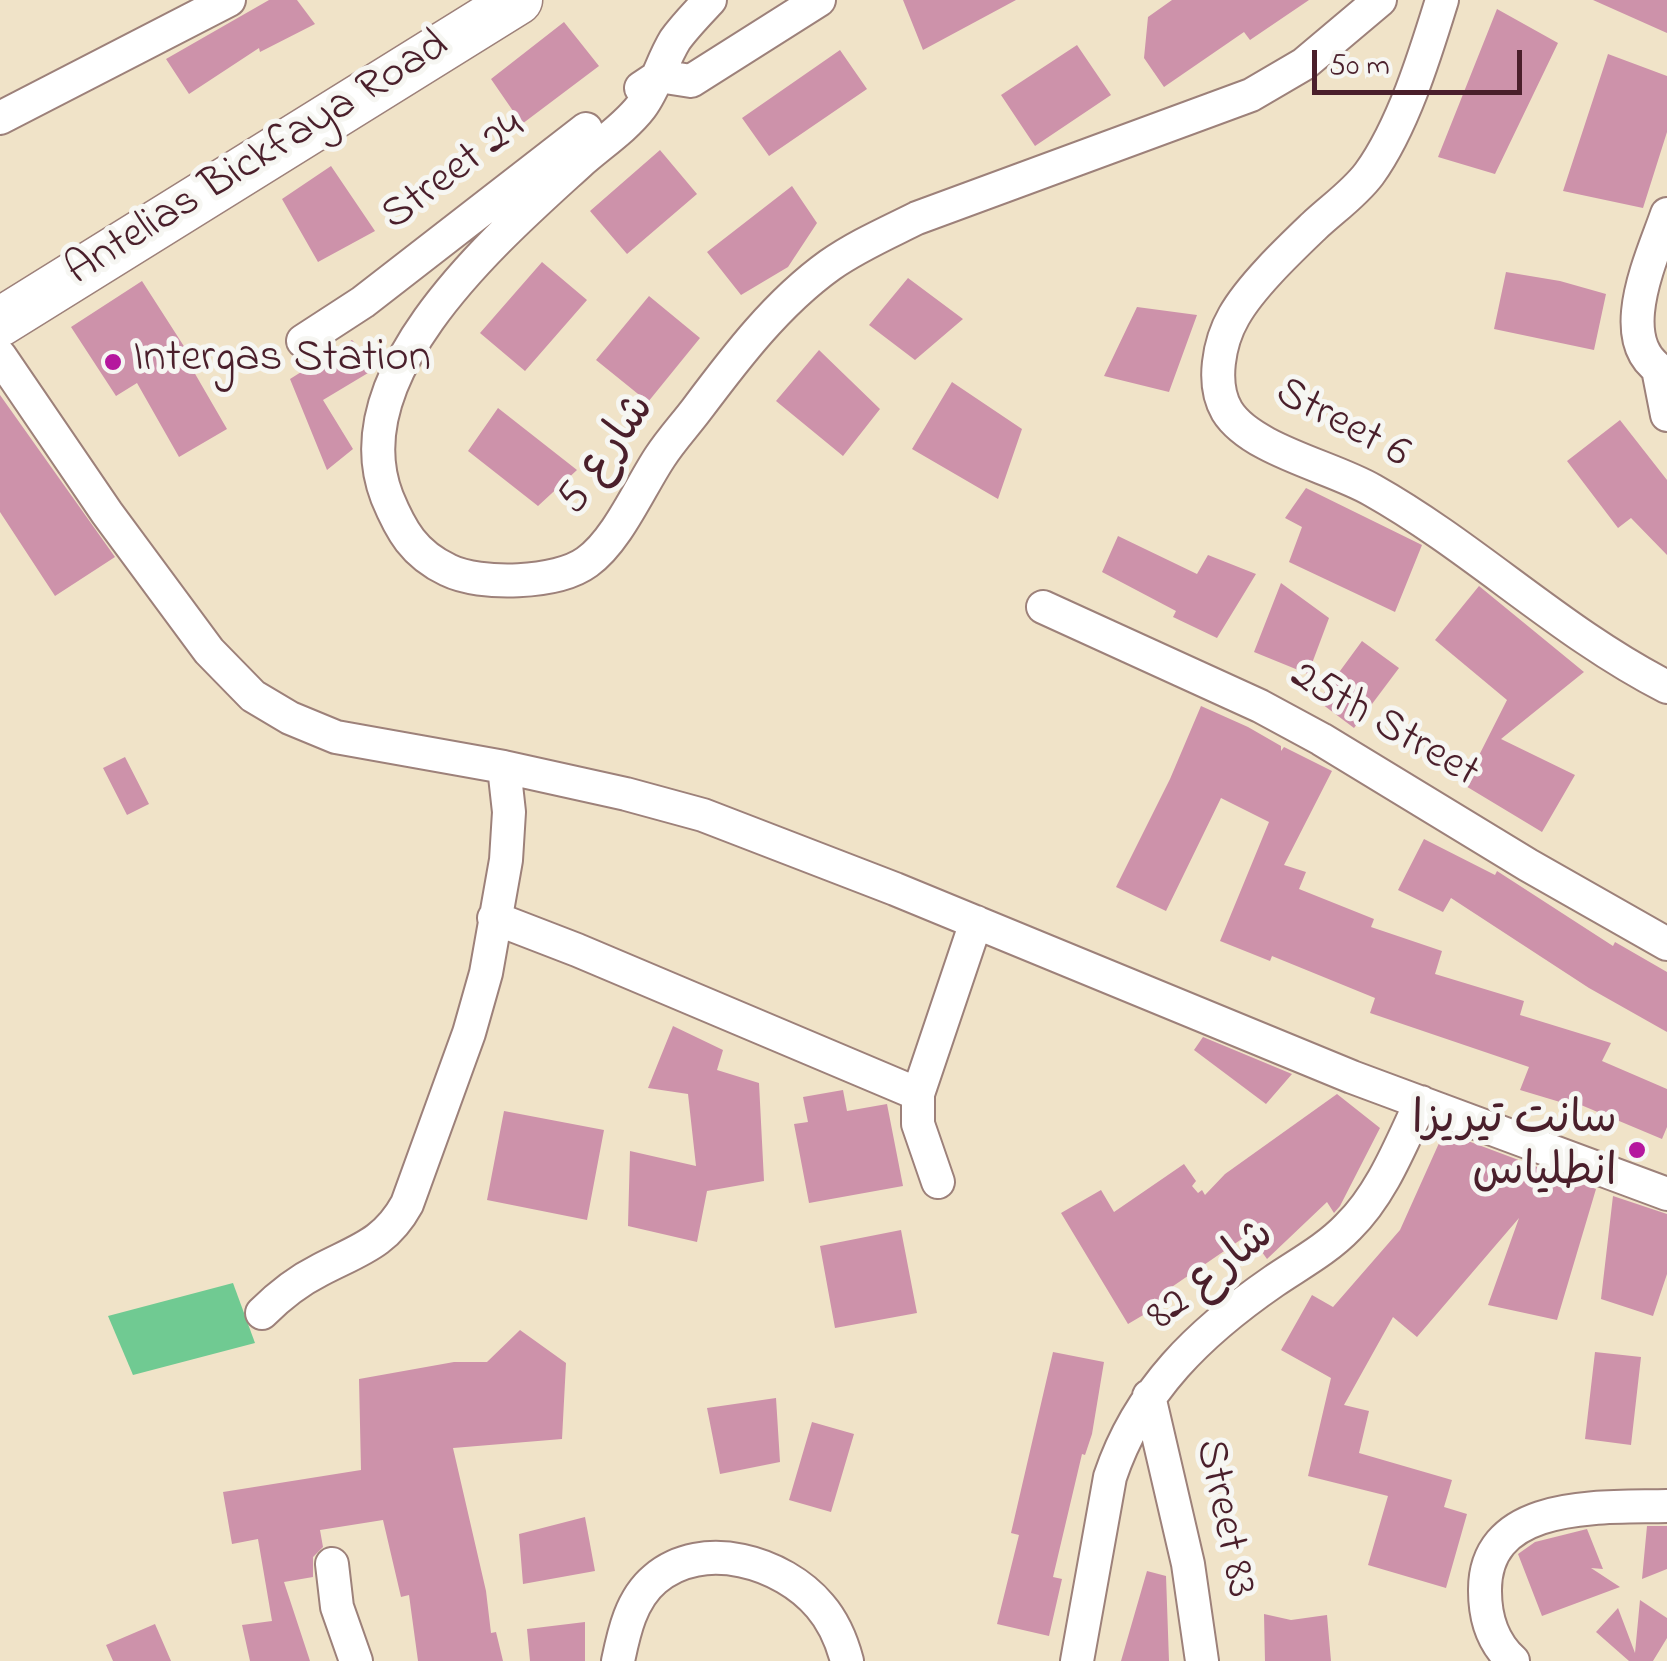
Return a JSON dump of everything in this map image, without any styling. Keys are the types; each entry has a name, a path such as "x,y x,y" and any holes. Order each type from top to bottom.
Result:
{"highway":[{"name":"Antelias Bickfaya Road","path":"0,322 518,0"}],"street":[{"path":"0,118 229,0"},
{"name":"شارع 5","path":"710,0 674,42 640,109 483,256 416,338 396,369 381,416 378,452 383,486 397,521 421,555 452,572 479,580 521,580 558,574 587,562 610,536 662,454 727,368 764,326 828,267 868,242 931,213 1252,95 1304,64 1380,0"},
{"path":"659,76 692,81 819,0"},
{"name":"Street 6","path":"1442,0 1390,137 1368,175 1313,227 1233,317 1219,358 1218,388 1227,411 1242,426 1282,451 1370,489 1617,662 1667,687"},
{"name":"Street 24","path":"303,341 363,302 573,141 615,104 659,76"},
{"path":"1667,214 1643,283 1636,322 1643,349 1662,371 1667,415"},
{"path":"0,356 106,513 209,651 253,696 290,718 336,737 504,767 626,794 702,816 976,922 1352,1077 1667,1194"},
{"name":"25th Street","path":"1043,607 1306,730 1667,944"},
{"path":"262,1313 301,1280 383,1237 407,1204 469,1033 486,973 506,860 509,812 504,767"},
{"path":"494,918 918,1094"},
{"path":"938,1182 918,1124 918,1094 976,922"},
{"name":"شارع 82","path":"1076,1661 1110,1477 1118,1452 1149,1396 1202,1336 1352,1224 1385,1175 1421,1102"},
{"name":"Street 83","path":"1149,1396 1188,1564 1202,1661"},
{"path":"1513,1661 1497,1641 1485,1612 1484,1580 1496,1550 1518,1528 1546,1514 1580,1508 1667,1506"},
{"path":"618,1661 628,1617 653,1580 675,1566 700,1558 723,1557 748,1562 790,1579 807,1592 823,1609 847,1661"},
{"path":"332,1564 337,1607 356,1661"}],"green space":[{"path":"233,1283 255,1343 133,1375 108,1316"}],"building":[{"path":"269,0 297,0 315,24 260,52 259,48 189,94 166,59"},
{"path":"903,0 1016,0 923,50"},
{"path":"1172,0 1309,0 1250,40 1244,32 1164,87 1144,58 1148,17"},
{"path":"1593,0 1667,0 1667,33"},
{"path":"1497,9 1558,43 1495,174 1438,157"},
{"path":"564,22 599,66 522,124 491,79"},
{"path":"1077,45 1111,95 1035,146 1001,95"},
{"path":"840,50 867,89 769,156 742,118"},
{"path":"1608,54 1667,76 1667,132 1643,208 1563,191"},
{"path":"660,150 697,194 627,254 590,211"},
{"path":"331,166 375,231 318,262 282,199"},
{"path":"792,186 817,223 788,267 741,295 707,252"},
{"path":"542,262 587,300 525,371 480,333"},
{"path":"1506,272 1606,294 1594,350 1494,329"},
{"path":"908,278 963,319 915,360 869,325"},
{"path":"142,281 187,351 183,353 227,429 179,457 137,383 116,396 71,327"},
{"path":"649,296 700,338 648,402 596,360"},
{"path":"1137,307 1197,315 1169,392 1104,376"},
{"path":"352,340 378,367 323,400 353,449 327,470 290,379"},
{"path":"819,350 880,409 843,456 776,401"},
{"path":"952,382 1022,429 998,499 912,449"},
{"path":"0,395 115,557 55,596 0,512"},
{"path":"498,408 577,470 538,506 468,451"},
{"path":"1620,420 1667,480 1667,555 1631,518 1618,528 1567,461"},
{"path":"1306,488 1422,545 1395,612 1289,562 1302,527 1285,518"},
{"path":"1118,536 1197,574 1208,555 1256,574 1217,638 1173,617 1176,611 1102,572"},
{"path":"1281,583 1329,618 1308,674 1254,652"},
{"path":"1479,586 1584,672 1501,739 1575,775 1542,832 1464,785 1507,700 1435,640"},
{"path":"1362,641 1399,668 1354,728 1318,701"},
{"path":"1201,706 1248,727 1281,746 1281,751 1284,747 1332,771 1284,865 1306,872 1299,889 1374,919 1371,927 1442,951 1435,974 1524,1001 1520,1015 1611,1043 1602,1061 1667,1089 1667,1127 1662,1139 1581,1105 1580,1108 1520,1090 1529,1067 1370,1013 1375,998 1272,956 1270,961 1220,941 1269,822 1221,798 1166,911 1116,887"},
{"path":"125,757 149,804 127,815 103,768"},
{"path":"1424,839 1495,875 1497,871 1613,946 1615,942 1667,972 1667,1032 1589,988 1451,898 1443,912 1398,890"},
{"path":"673,1026 723,1050 717,1070 759,1083 764,1181 707,1191 697,1242 628,1226 630,1151 696,1166 688,1094 648,1088"},
{"path":"1203,1037 1292,1074 1266,1104 1194,1050"},
{"path":"843,1090 847,1111 887,1104 903,1186 809,1203 794,1124 808,1122 803,1097"},
{"path":"1337,1094 1380,1128 1334,1213 1327,1202 1267,1259 1249,1234 1163,1293 1167,1301 1128,1324 1061,1213 1101,1190 1114,1212 1184,1164 1196,1181 1192,1186 1205,1195 1225,1174"},
{"path":"504,1111 604,1130 587,1220 487,1200"},
{"path":"1444,1132 1596,1189 1557,1320 1488,1305 1519,1218 1417,1337 1393,1317 1344,1405 1369,1411 1359,1453 1452,1480 1444,1507 1467,1514 1446,1588 1368,1565 1388,1496 1308,1476 1331,1378 1281,1350 1312,1295 1333,1307 1400,1230"},
{"path":"1613,1196 1667,1214 1667,1274 1653,1316 1601,1299"},
{"path":"901,1230 917,1313 835,1328 820,1246"},
{"path":"520,1330 566,1363 562,1439 453,1448 486,1591 491,1633 496,1632 503,1661 418,1661 409,1595 401,1597 383,1520 320,1530 323,1547 313,1557 313,1577 284,1582 310,1661 250,1661 242,1625 272,1621 258,1539 232,1544 223,1492 361,1470 359,1379 454,1362 487,1362"},
{"path":"1053,1352 1104,1362 1092,1434 1085,1455 1082,1454 1053,1577 1062,1579 1049,1636 997,1624 1019,1535 1011,1533"},
{"path":"1595,1352 1641,1357 1631,1445 1585,1439"},
{"path":"776,1398 780,1462 720,1474 707,1408"},
{"path":"812,1422 854,1434 831,1512 789,1500"},
{"path":"585,1517 595,1571 523,1584 519,1534"},
{"path":"1647,1526 1667,1526 1667,1569 1642,1579"},
{"path":"1587,1529 1603,1569 1591,1568 1620,1587 1542,1616 1518,1554 1535,1542"},
{"path":"1147,1571 1166,1576 1169,1661 1121,1661"},
{"path":"1640,1600 1667,1618 1667,1638 1653,1661 1629,1661 1596,1632 1618,1608 1635,1653"},
{"path":"1264,1614 1291,1620 1327,1615 1331,1661 1265,1661"},
{"path":"585,1622 585,1661 530,1661 527,1629"},
{"path":"155,1624 171,1661 113,1661 106,1645"}],"place":[{"name":"Intergas Station","path":"113,362"},
{"name":"سانت تيريزا انطلياس","path":"1637,1150"}]}
